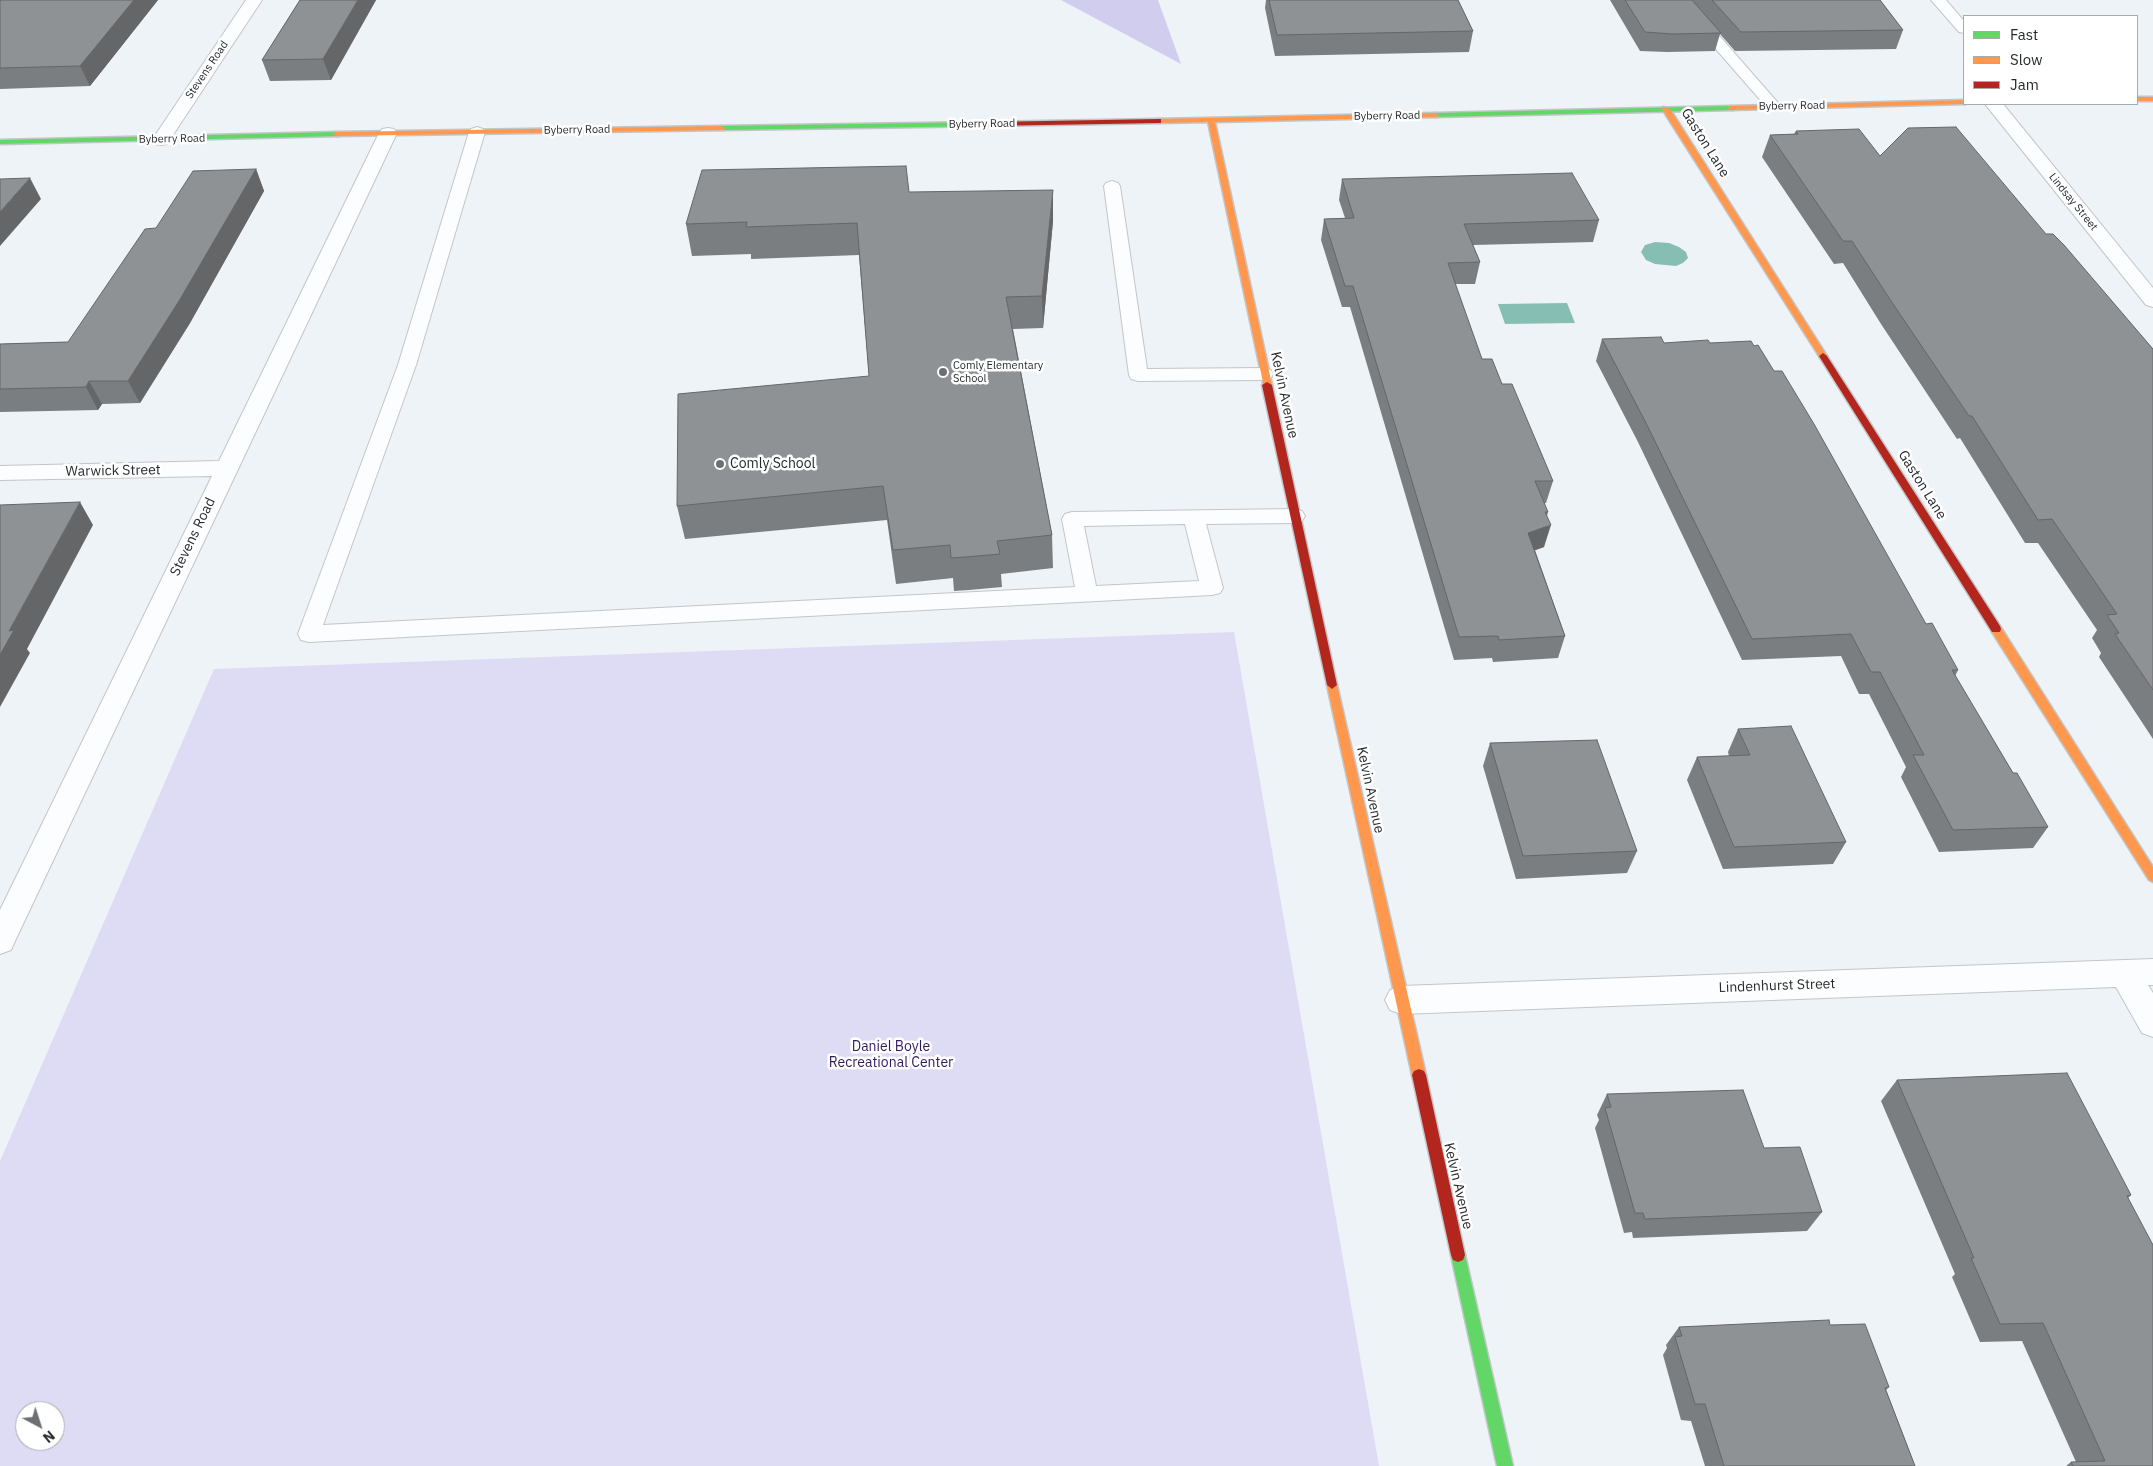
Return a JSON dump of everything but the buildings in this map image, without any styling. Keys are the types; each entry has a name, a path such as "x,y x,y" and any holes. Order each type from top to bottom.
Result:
{"street":[{"name":"Stevens Road","path":"161,140 254,0"},
{"path":"2138,99 2153,99"},
{"name":"Byberry Road","path":"0,142 161,140 388,133 1210,120 1963,102"},
{"name":"Lindsay Street","path":"1995,105 2153,300"},
{"name":"Gaston Lane","path":"1666,109 2153,876"},
{"name":"Kelvin Avenue","path":"1210,120 1294,516 1505,1466"},
{"name":"Stevens Road","path":"0,941 388,133"},
{"name":"Warwick Street","path":"0,473 226,468"},
{"path":"2139,973 2153,1023"},
{"name":"Lindenhurst Street","path":"1401,1000 2139,973"}],"lane":[{"path":"1680,0 1774,106"},
{"path":"1938,0 1963,28"},
{"path":"477,132 407,365 309,634 1212,588 1194,518"},
{"path":"1112,186 1138,375 1264,374"},
{"path":"1087,594 1072,519 1294,516"}],"green space":[{"name":"Daniel Boyle Recreational Center","path":"1234,632 1379,1466 0,1466 0,1161 214,669"}],"shaded area":[{"path":"1061,0 1158,0 1181,64"},
{"path":"1655,242 1669,243 1679,247 1686,252 1688,258 1676,266 1655,264 1646,260 1641,252 1645,245"},
{"path":"1567,303 1575,323 1505,324 1498,304"}],"traffic: fast":[{"path":"1435,115 1731,108"},
{"path":"721,128 987,124"},
{"path":"0,142 336,134"},
{"path":"1458,1255 1505,1466"}],"traffic: slow":[{"path":"2138,99 2153,99"},
{"path":"1731,108 1963,102"},
{"path":"1666,109 1823,356"},
{"path":"1158,121 1435,115"},
{"path":"1211,120 1267,385"},
{"path":"336,134 721,128"},
{"path":"1996,629 2153,877"},
{"path":"1332,685 1419,1075"}],"traffic: jam":[{"path":"987,124 1158,121"},
{"path":"1823,356 1996,629"},
{"path":"1267,385 1332,685"},
{"path":"1419,1075 1458,1255"}],"place":[{"name":"Comly Elementary School","path":"943,372"},
{"name":"Comly School","path":"720,464"}]}
